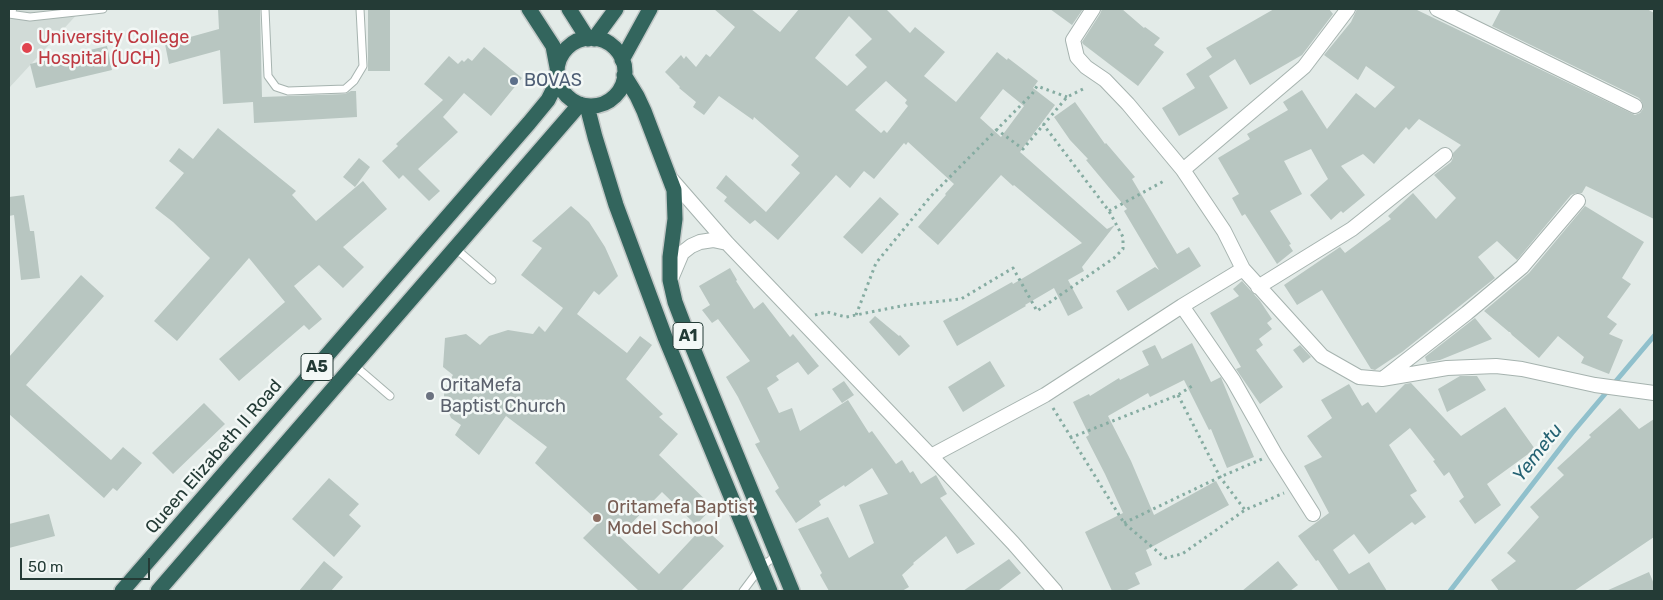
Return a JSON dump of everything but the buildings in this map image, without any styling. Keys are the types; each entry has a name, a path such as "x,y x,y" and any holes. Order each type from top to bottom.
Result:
{"highway":[{"path":"529,9 553,46 558,75 566,95 572,101 583,105 602,104 615,96 623,82 624,75 622,60 611,45 603,41 591,39 577,42 567,48 560,58 558,75"},
{"path":"569,9 591,39"},
{"path":"591,39 616,9"},
{"path":"622,60 650,9"},
{"name":"Queen Elizabeth II Road","path":"122,591 512,143 548,100 558,75"},
{"name":"A1","path":"624,75 637,96 672,180 676,204 670,257 670,280 675,302 792,591"},
{"name":"A1","path":"583,105 616,206 662,328 770,591"},
{"name":"A5","path":"158,591 534,157 583,105"}],"street":[{"path":"1093,9 1073,40 1077,58 1086,67 1105,80 1183,170 1224,231 1243,269 1322,356 1359,377 1382,379 1447,368 1496,366 1522,369 1595,385 1654,394"},
{"path":"1183,170 1304,68 1348,9"},
{"path":"1437,9 1635,106"},
{"path":"1258,287 1352,229 1445,155"},
{"path":"672,180 727,244 931,456 1013,543 1055,591"},
{"path":"1382,379 1467,314 1522,267 1578,201"},
{"path":"670,280 682,253 691,246 712,240 727,244"},
{"path":"931,456 1045,394 1243,269"},
{"path":"1182,306 1233,380 1275,454 1313,514"}],"lane":[{"path":"9,11 30,17 103,9"},
{"path":"265,9 268,76 276,88 288,91 344,89 354,81 362,66 360,9"},
{"path":"455,248 492,280"},
{"path":"354,365 390,396"},
{"path":"743,591 760,567 777,555"}],"path":[{"path":"856,315 876,263 931,196 1032,94 1037,86 1067,98"},
{"path":"996,129 1023,149 1067,98 1083,89"},
{"path":"801,321 827,312 846,317 906,305 961,300 1013,268 1037,311 1114,258 1123,249 1123,237 1108,211 1043,124"},
{"path":"1108,211 1164,181"},
{"path":"1070,438 1178,395 1192,386"},
{"path":"1045,394 1070,438 1124,523 1166,558 1182,554 1245,510 1296,488"},
{"path":"1178,395 1220,477 1245,510"},
{"path":"1124,523 1220,477 1275,454"}],"shaded area":[{"name":"University College Hospital (UCH)","path":"9,9 82,9 9,88"}],"waterway":[{"name":"Yemetu","path":"1450,591 1572,433 1654,336"}],"place":[{"name":"University College Hospital (UCH)","path":"27,48"},
{"name":"BOVAS","path":"514,81"},
{"name":"OritaMefa Baptist Church","path":"430,396"},
{"name":"Oritamefa Baptist Model School","path":"597,518"}]}
